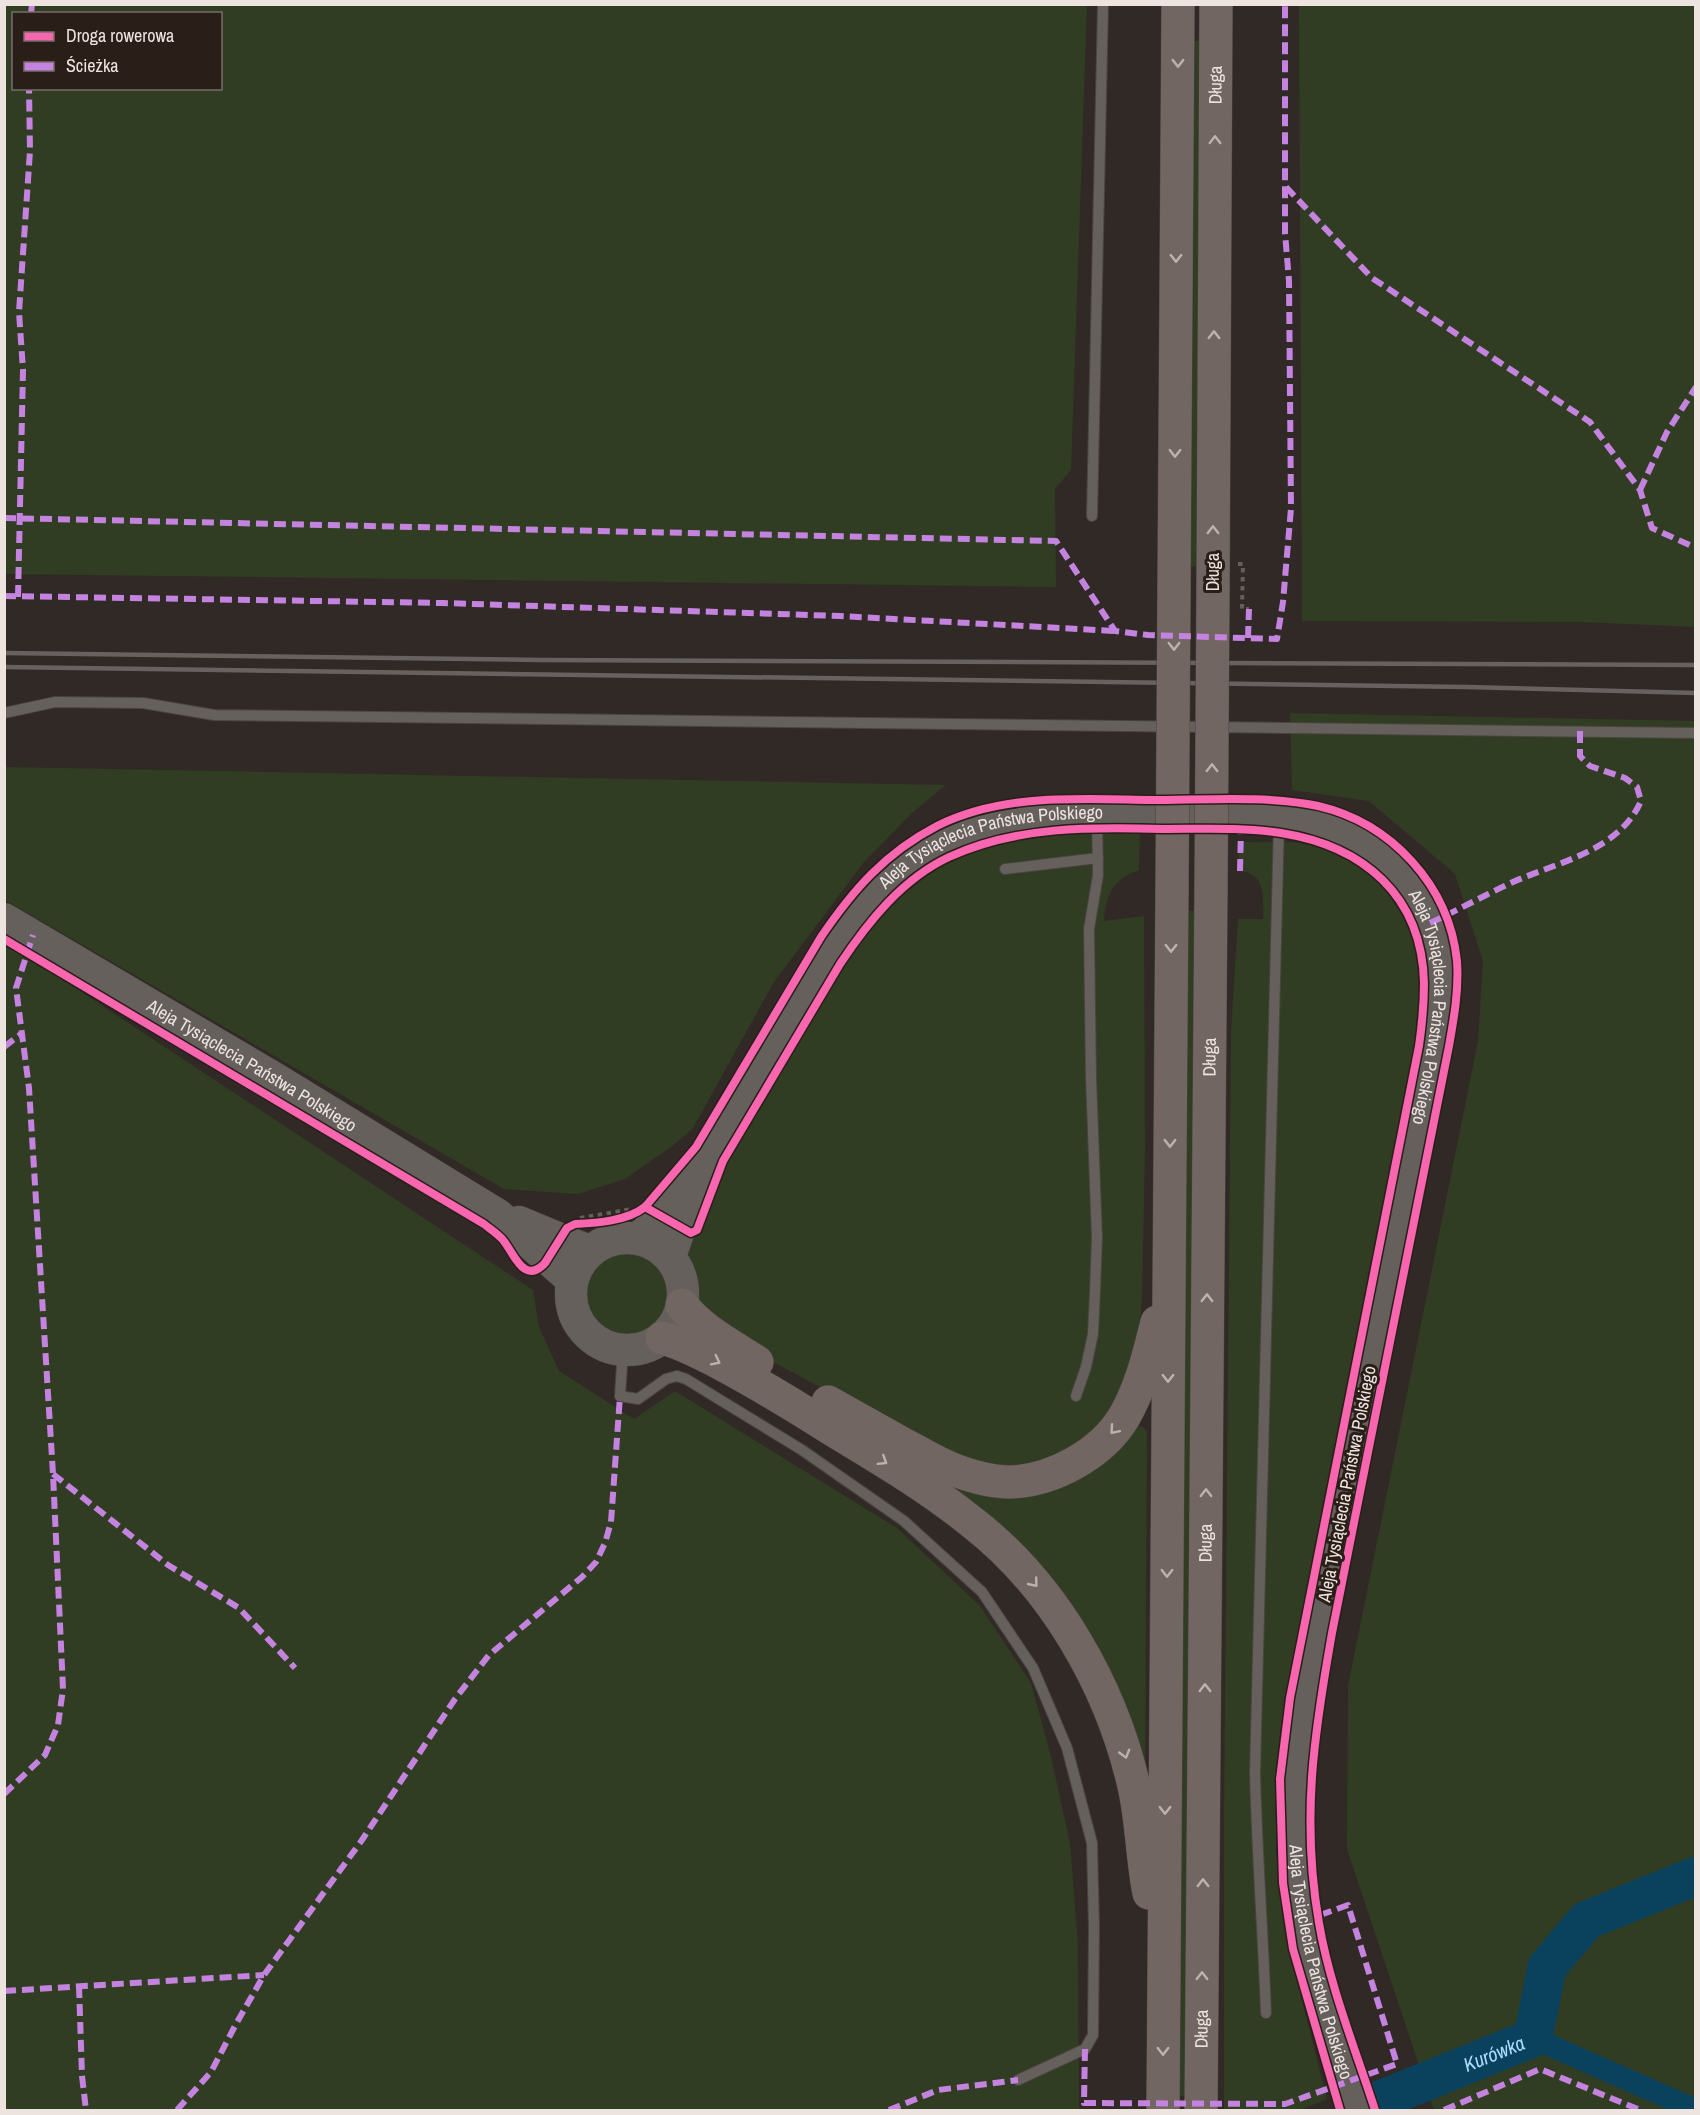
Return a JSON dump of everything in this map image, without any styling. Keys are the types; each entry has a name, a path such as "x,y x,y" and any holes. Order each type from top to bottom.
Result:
{"highway":[{"path":"1163,2104 1178,4"},
{"name":"Długa","path":"1201,2104 1216,4"},
{"path":"682,1305 689,1315 703,1327 761,1364 926,1456 971,1475 1008,1482 1041,1477 1058,1471 1089,1453 1118,1426 1140,1382 1169,1277"},
{"path":"662,1338 688,1346 739,1373 915,1482 997,1543 1045,1597 1084,1657 1106,1701 1123,1747 1134,1788 1144,1867 1164,1972"}],"street":[{"name":"Aleja Tysiąclecia Państwa Polskiego","path":"670,1256 709,1156 826,959 879,890 916,856 941,842 990,824 1036,816 1141,813 1280,819 1311,823 1341,831 1385,858 1402,875 1423,907 1435,938 1440,968 1439,1008 1430,1067 1316,1639 1298,1747 1294,1822 1302,1906 1318,1987 1357,2110"},
{"name":"Aleja Tysiąclecia Państwa Polskiego","path":"4,919 274,1078 498,1215 572,1280"},
{"name":"Aleja Tysiąclecia Państwa Polskiego","path":"638,1238 647,1231 652,1212 709,1156"},
{"name":"Aleja Tysiąclecia Państwa Polskiego","path":"498,1215 530,1225 589,1251"},
{"path":"620,1237 638,1238 655,1244 670,1256 682,1280 682,1305 675,1323 662,1338 644,1347 623,1350 609,1348 596,1342 577,1321 570,1294 572,1280 578,1264 589,1251 604,1242 620,1237"}],"lane":[{"path":"1092,516 1103,4"},
{"path":"4,713 55,702 143,703 214,715 1695,733"},
{"path":"1076,1396 1086,1367 1093,1334 1096,1280 1097,1238 1090,1078 1089,929 1098,875 1097,814"},
{"path":"1266,2013 1255,1773 1280,819"},
{"path":"1005,869 1098,858"},
{"path":"623,1350 620,1396 638,1399 666,1379 677,1376 802,1450 904,1521 982,1592 1033,1668 1067,1748 1092,1843 1093,2035 1085,2049 1018,2080"}],"path":[{"path":"1243,564 1242,609 1249,609"},
{"path":"560,1239 567,1228 575,1224 652,1212"}],"green space":[{"path":"5,4 1087,5 1071,470 1055,489 1056,587 5,574"},
{"path":"1299,5 1695,5 1695,627 1582,622 1302,621"},
{"path":"1192,41 1201,41 1197,566 1190,567"},
{"path":"1290,713 1695,721 1695,2110 1434,2110 1347,1849 1348,1686 1478,1041 1483,961 1455,874 1369,801 1292,790"},
{"path":"5,767 946,785 912,813 864,862 774,982 693,1128 671,1147 625,1179 578,1194 504,1189 5,900"},
{"path":"1140,832 1139,870 1123,878 1112,889 1104,921 1144,916 1145,1150 1142,1299 1134,1354 1111,1413 1084,1442 1032,1467 981,1465 870,1414 751,1350 690,1294 682,1256 688,1235 701,1231 728,1158 820,1001 858,943 903,893 930,872 960,856 1004,842 1048,835"},
{"path":"1239,842 1301,843 1322,847 1339,853 1362,868 1382,887 1407,925 1418,965 1419,1007 1415,1052 1299,1628 1279,1741 1276,1850 1282,1910 1290,1953 1327,2099 1301,2110 1224,2110 1224,1815 1231,1032 1238,919 1263,919 1263,895 1259,882 1255,876 1239,871"},
{"path":"1186,911 1195,911 1185,2096 1179,2096"},
{"path":"4,944 36,962 533,1290 539,1327 559,1371 634,1419 675,1391 897,1528 980,1606 1031,1683 1050,1752 1070,1843 1078,1945 1079,2110 5,2110"},
{"path":"617,1249 635,1249 651,1256 664,1269 671,1285 671,1303 664,1319 651,1332 635,1339 617,1339 601,1332 588,1319 581,1303 581,1285 588,1269 601,1256"},
{"path":"793,1392 994,1493 1135,1425 1143,1427 1147,1432 1145,1778 1054,1593"}],"waterway":[{"name":"Kurówka","path":"1355,2110 1533,2038 1547,1967 1587,1920 1696,1876"},
{"path":"1533,2038 1696,2110"}],"railway":[{"path":"4,653 541,660 1696,665"},
{"path":"4,667 1466,687 1696,693"}],"marked path":[{"path":"31,12 32,4"},
{"path":"4,518 1056,541 1115,631 1148,635 1277,639 1283,602 1291,508 1289,281 1285,233 1285,4"},
{"path":"18,597 23,370 19,312 30,151 29,90"},
{"path":"1286,187 1372,278 1590,422 1640,490 1652,528 1696,548"},
{"path":"1640,490 1667,432 1696,387"},
{"path":"4,596 443,603 840,616 1115,631"},
{"path":"1248,638 1249,609"},
{"path":"1430,923 1513,882 1586,853 1618,832 1631,818 1641,801 1637,787 1625,778 1590,766 1580,756 1580,731"},
{"path":"1240,871 1241,830"},
{"path":"4,1794 45,1755 58,1725 63,1689 53,1474 29,1088 16,988 33,935"},
{"path":"4,1047 21,1034"},
{"path":"177,2110 211,2072 264,1975 362,1840 455,1699 489,1655 582,1577 596,1562 611,1522 620,1396"},
{"path":"53,1474 168,1565 239,1608 295,1668"},
{"path":"1085,2049 1084,2103 1285,2104 1397,2064 1348,1905 1323,1914"},
{"path":"4,1991 264,1975"},
{"path":"79,1986 82,2076 86,2110"},
{"path":"1444,2110 1540,2069 1640,2110"},
{"path":"889,2110 938,2090 1018,2080"}],"cycle path":[{"path":"4,939 484,1224 503,1240 520,1265 531,1271 545,1263 567,1228 575,1224 621,1218 645,1207 696,1147 821,937 845,904 858,888 901,848 937,826 962,815 988,808 1042,800 1257,799 1318,806 1345,814 1392,842 1412,861 1429,883 1442,907 1452,933 1457,961 1457,993 1449,1046 1332,1633 1315,1742 1310,1812 1314,1885 1323,1946 1336,1993 1375,2110"},
{"path":"645,1207 691,1233 697,1230 723,1161 840,964 874,917 901,889 932,866 949,857 1001,839 1054,831 1109,828 1267,831 1311,840 1338,850 1362,863 1382,880 1399,900 1412,924 1421,952 1424,983 1419,1046 1290,1698 1280,1779 1283,1883 1293,1949 1340,2110"}]}
